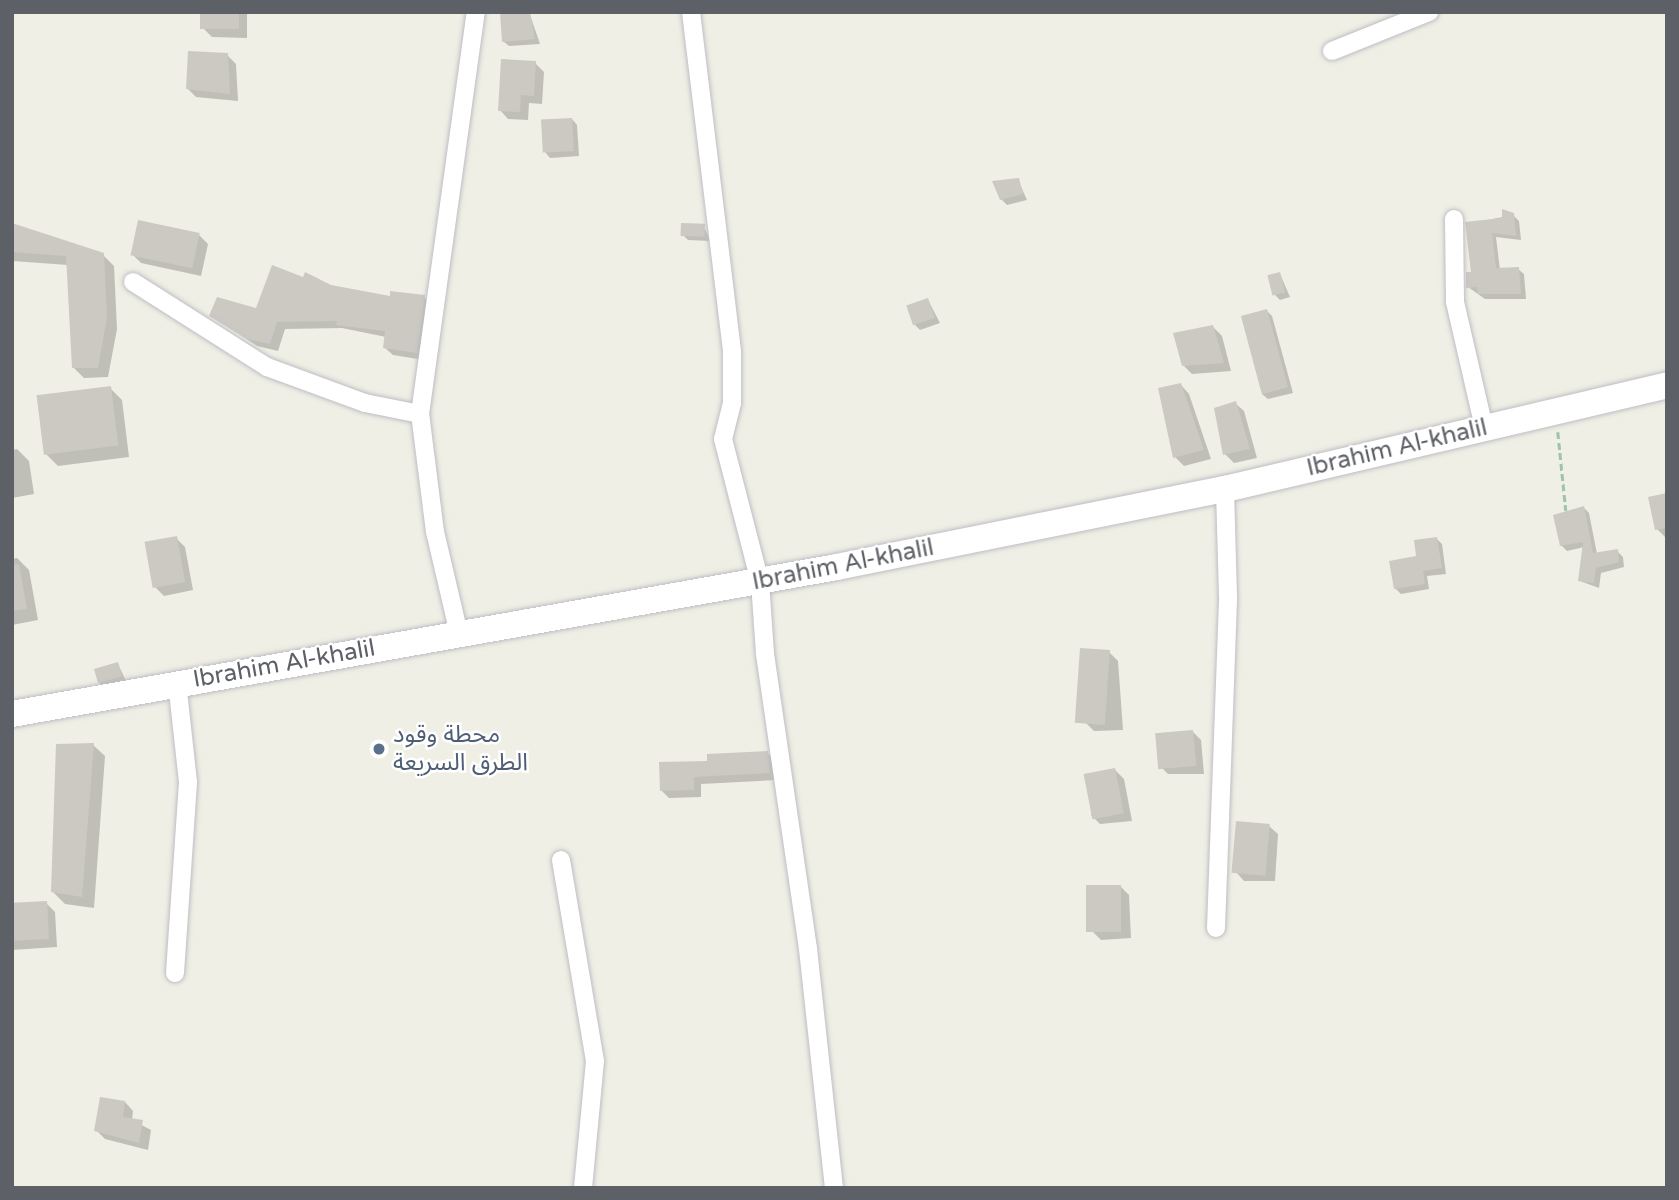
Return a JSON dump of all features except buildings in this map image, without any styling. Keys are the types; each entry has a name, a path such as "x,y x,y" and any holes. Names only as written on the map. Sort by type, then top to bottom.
{"street":[{"path":"459,634 435,532 420,414 476,12"},
{"path":"691,12 732,352 732,403 723,439 760,582 765,654 808,949 834,1188"},
{"path":"1332,51 1429,12"},
{"path":"1454,219 1455,302 1484,428"},
{"path":"133,282 267,367 365,402 420,414"},
{"name":"Ibrahim Al-khalil","path":"12,713 760,582 1225,489 1667,384"},
{"path":"1216,928 1228,597 1225,489"},
{"path":"174,973 188,782 177,682"},
{"path":"561,860 594,1061 583,1188"}],"path":[{"path":"1556,411 1566,511"}],"place":[{"name":"محطة وقود الطرق السريعة","path":"379,749"}]}
